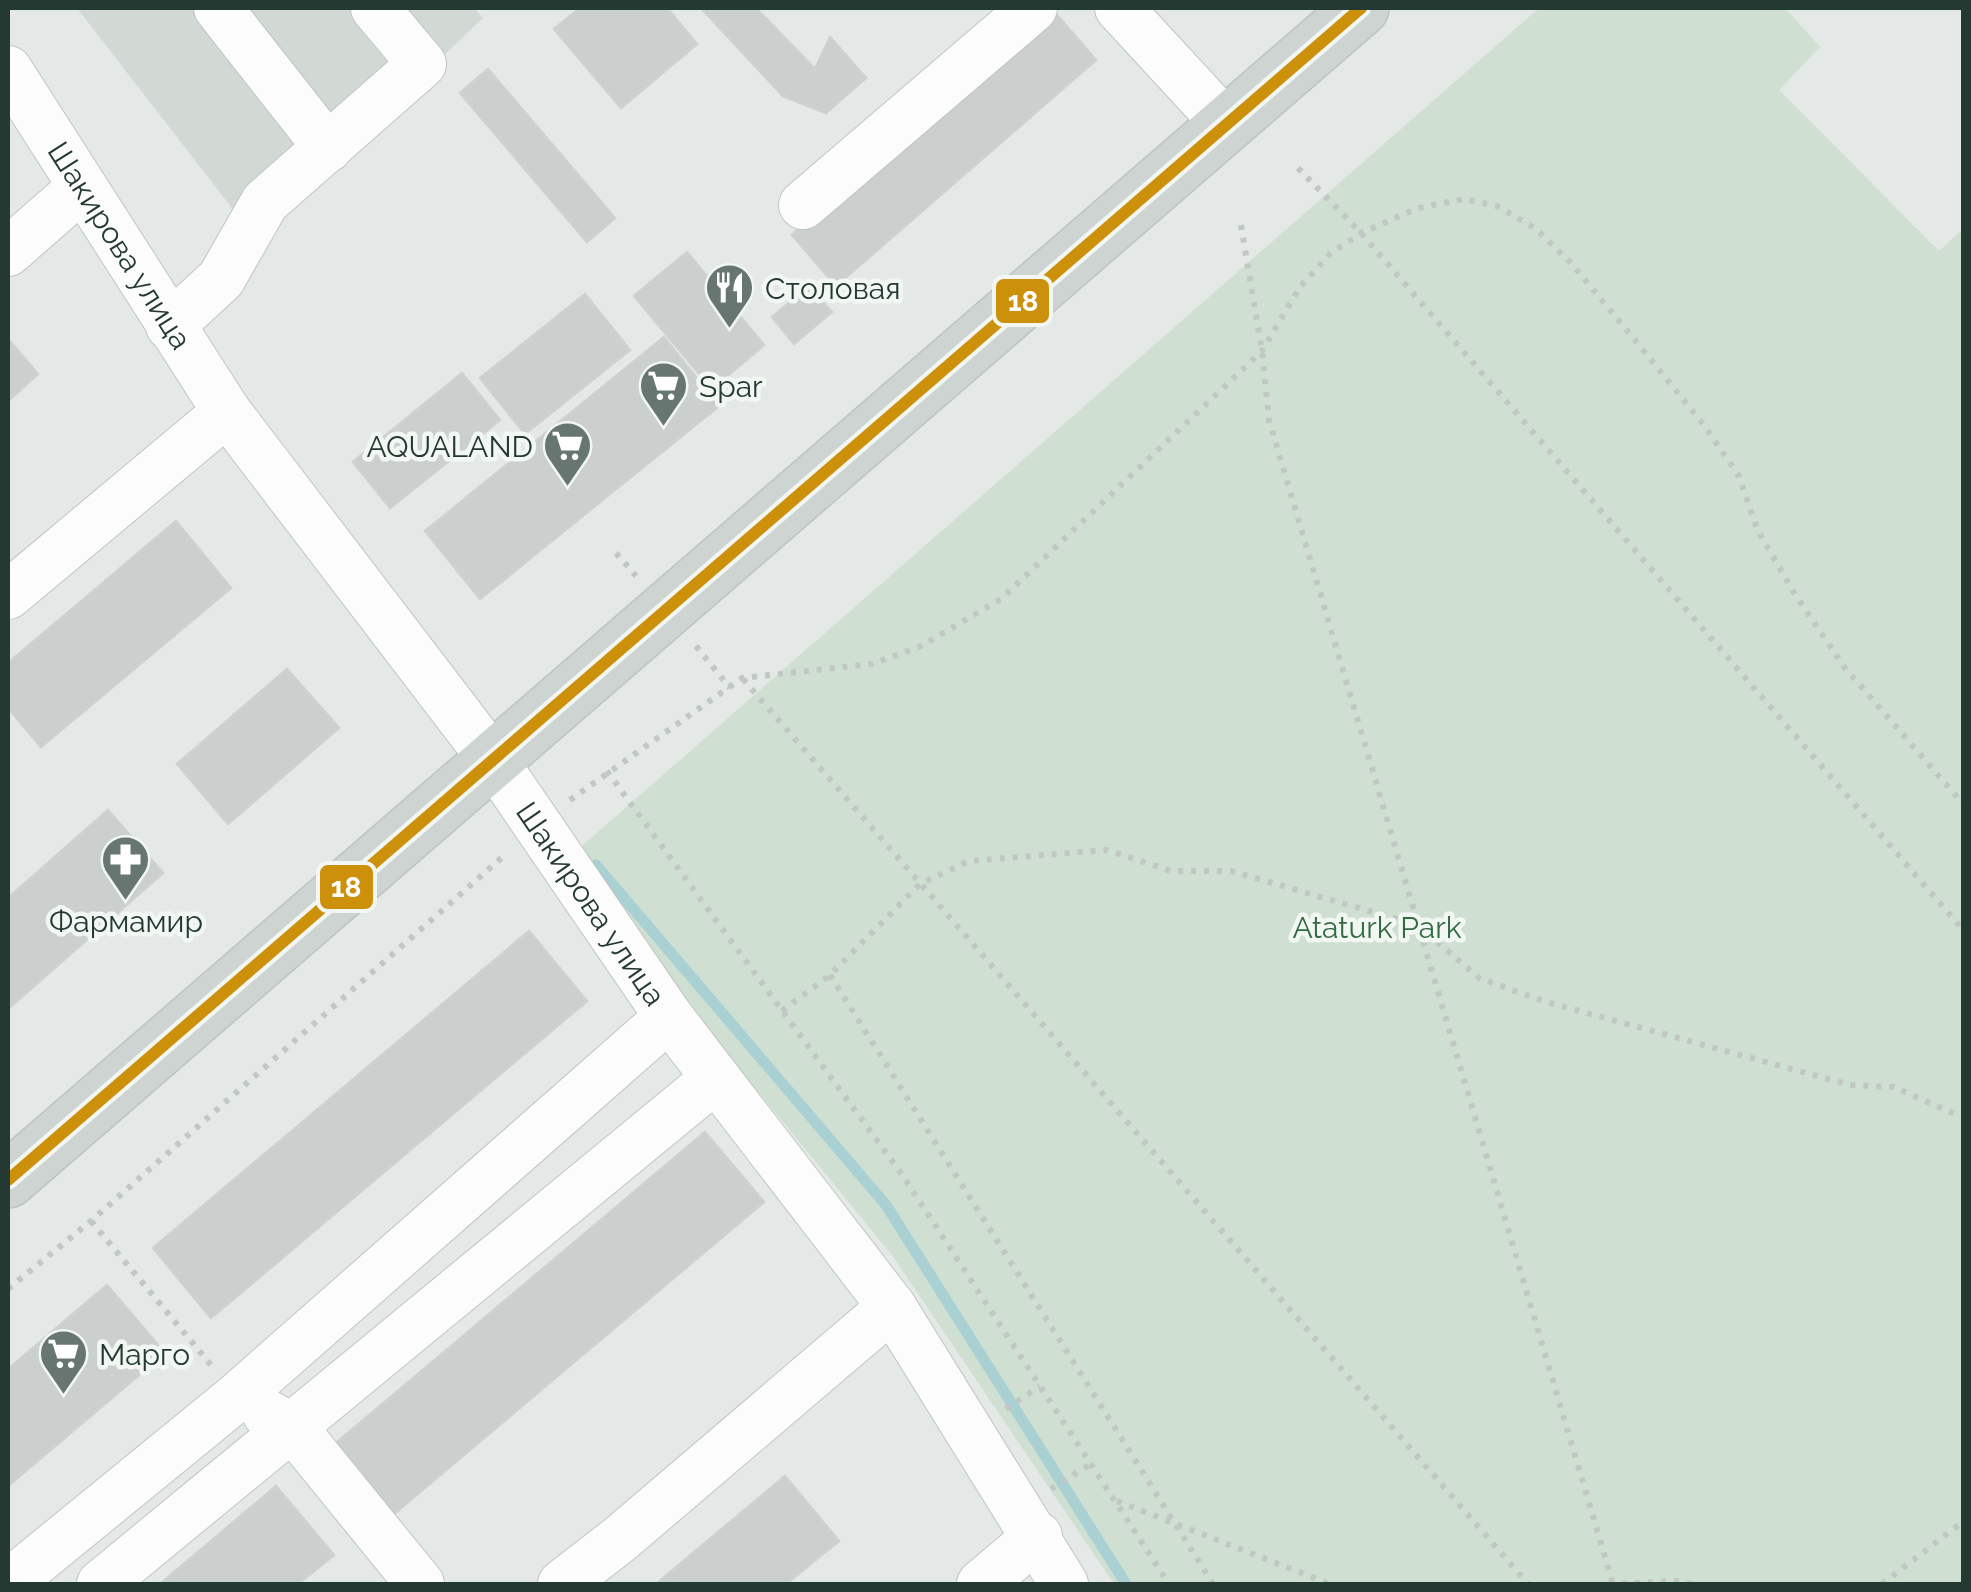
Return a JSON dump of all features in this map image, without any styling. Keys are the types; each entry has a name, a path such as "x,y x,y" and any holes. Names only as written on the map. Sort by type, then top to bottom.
{"main road":[{"path":"8,1180 1360,8"}],"street":[{"path":"218,8 328,148"},
{"path":"170,326 221,278 265,202 422,64 375,8"},
{"path":"803,205 1032,8"},
{"path":"1119,8 1226,124"},
{"name":"Шакирова улица","path":"8,70 227,412 493,760 669,1017 892,1307 1042,1514 1064,1584"},
{"path":"8,252 82,187"},
{"path":"8,595 227,412"},
{"path":"8,1584 237,1397 669,1017"},
{"path":"101,1584 716,1078"},
{"path":"562,1584 620,1540 892,1307"},
{"path":"237,1397 294,1428 420,1584"},
{"path":"982,1584 1042,1514"}],"path":[{"path":"1298,168 1361,233 1964,931"},
{"path":"8,1289 539,825 607,772 742,678 872,664 921,646 1001,598 1262,351 1300,287 1330,254 1361,233 1418,208 1464,198 1497,206 1536,228 1571,262 1703,424 1740,476 1756,529 1845,668 1964,805"},
{"path":"1241,225 1269,420 1611,1584 1692,1584"},
{"path":"742,678 1528,1584"},
{"path":"607,772 903,1176 1169,1584"},
{"path":"782,1010 830,975 920,884 969,861 1107,850 1171,871 1230,871 1418,925 1479,978 1542,1001 1850,1085 1894,1087 1957,1115 1964,1114"},
{"path":"830,975 1213,1584"},
{"path":"90,1220 237,1397"},
{"path":"998,1413 1040,1386"},
{"path":"1042,1514 1075,1474 1090,1464"},
{"path":"1114,1500 1330,1584"},
{"path":"1882,1584 1964,1521"}],"shaded area":[{"path":"77,8 212,8 315,137 235,212"},
{"path":"230,8 363,8 404,57 324,132"},
{"path":"405,8 474,8 483,18 445,54"}],"green space":[{"name":"Ataturk Park","path":"1539,8 1785,8 1820,47 1779,90 1939,251 1963,229 1963,1584 1114,1584 892,1255 567,859"}],"building":[{"path":"580,8 667,8 697,44 621,108 554,29"},
{"path":"701,8 756,8 815,69 783,96"},
{"path":"1052,9 1096,60 836,286 792,235"},
{"path":"830,37 866,78 826,113 783,96 815,69"},
{"path":"488,69 615,218 587,242 460,93"},
{"path":"687,252 764,345 712,389 634,296"},
{"path":"808,287 832,312 794,344 772,317"},
{"path":"585,294 630,350 525,434 480,378"},
{"path":"664,337 719,406 480,599 425,531"},
{"path":"8,339 38,374 8,401"},
{"path":"462,373 500,420 390,508 353,462"},
{"path":"176,521 231,588 41,747 8,708 8,663"},
{"path":"287,669 339,728 228,824 177,764"},
{"path":"108,810 163,873 8,1009 8,898"},
{"path":"529,931 587,1001 211,1318 153,1248"},
{"path":"705,1132 764,1202 388,1519 329,1449"},
{"path":"107,1285 165,1353 8,1486 8,1369"},
{"path":"785,1476 839,1541 786,1584 656,1584"},
{"path":"276,1486 334,1555 298,1584 160,1584"}],"waterway":[{"path":"596,865 886,1205 1126,1584"}],"transit line":[{"name":"18","path":"8,1180 1361,8"}],"place":[{"name":"Столовая","path":"730,330"},
{"name":"Spar","path":"664,428"},
{"name":"AQUALAND","path":"568,488"},
{"name":"Фармамир","path":"126,902"},
{"name":"Марго","path":"64,1396"}]}
